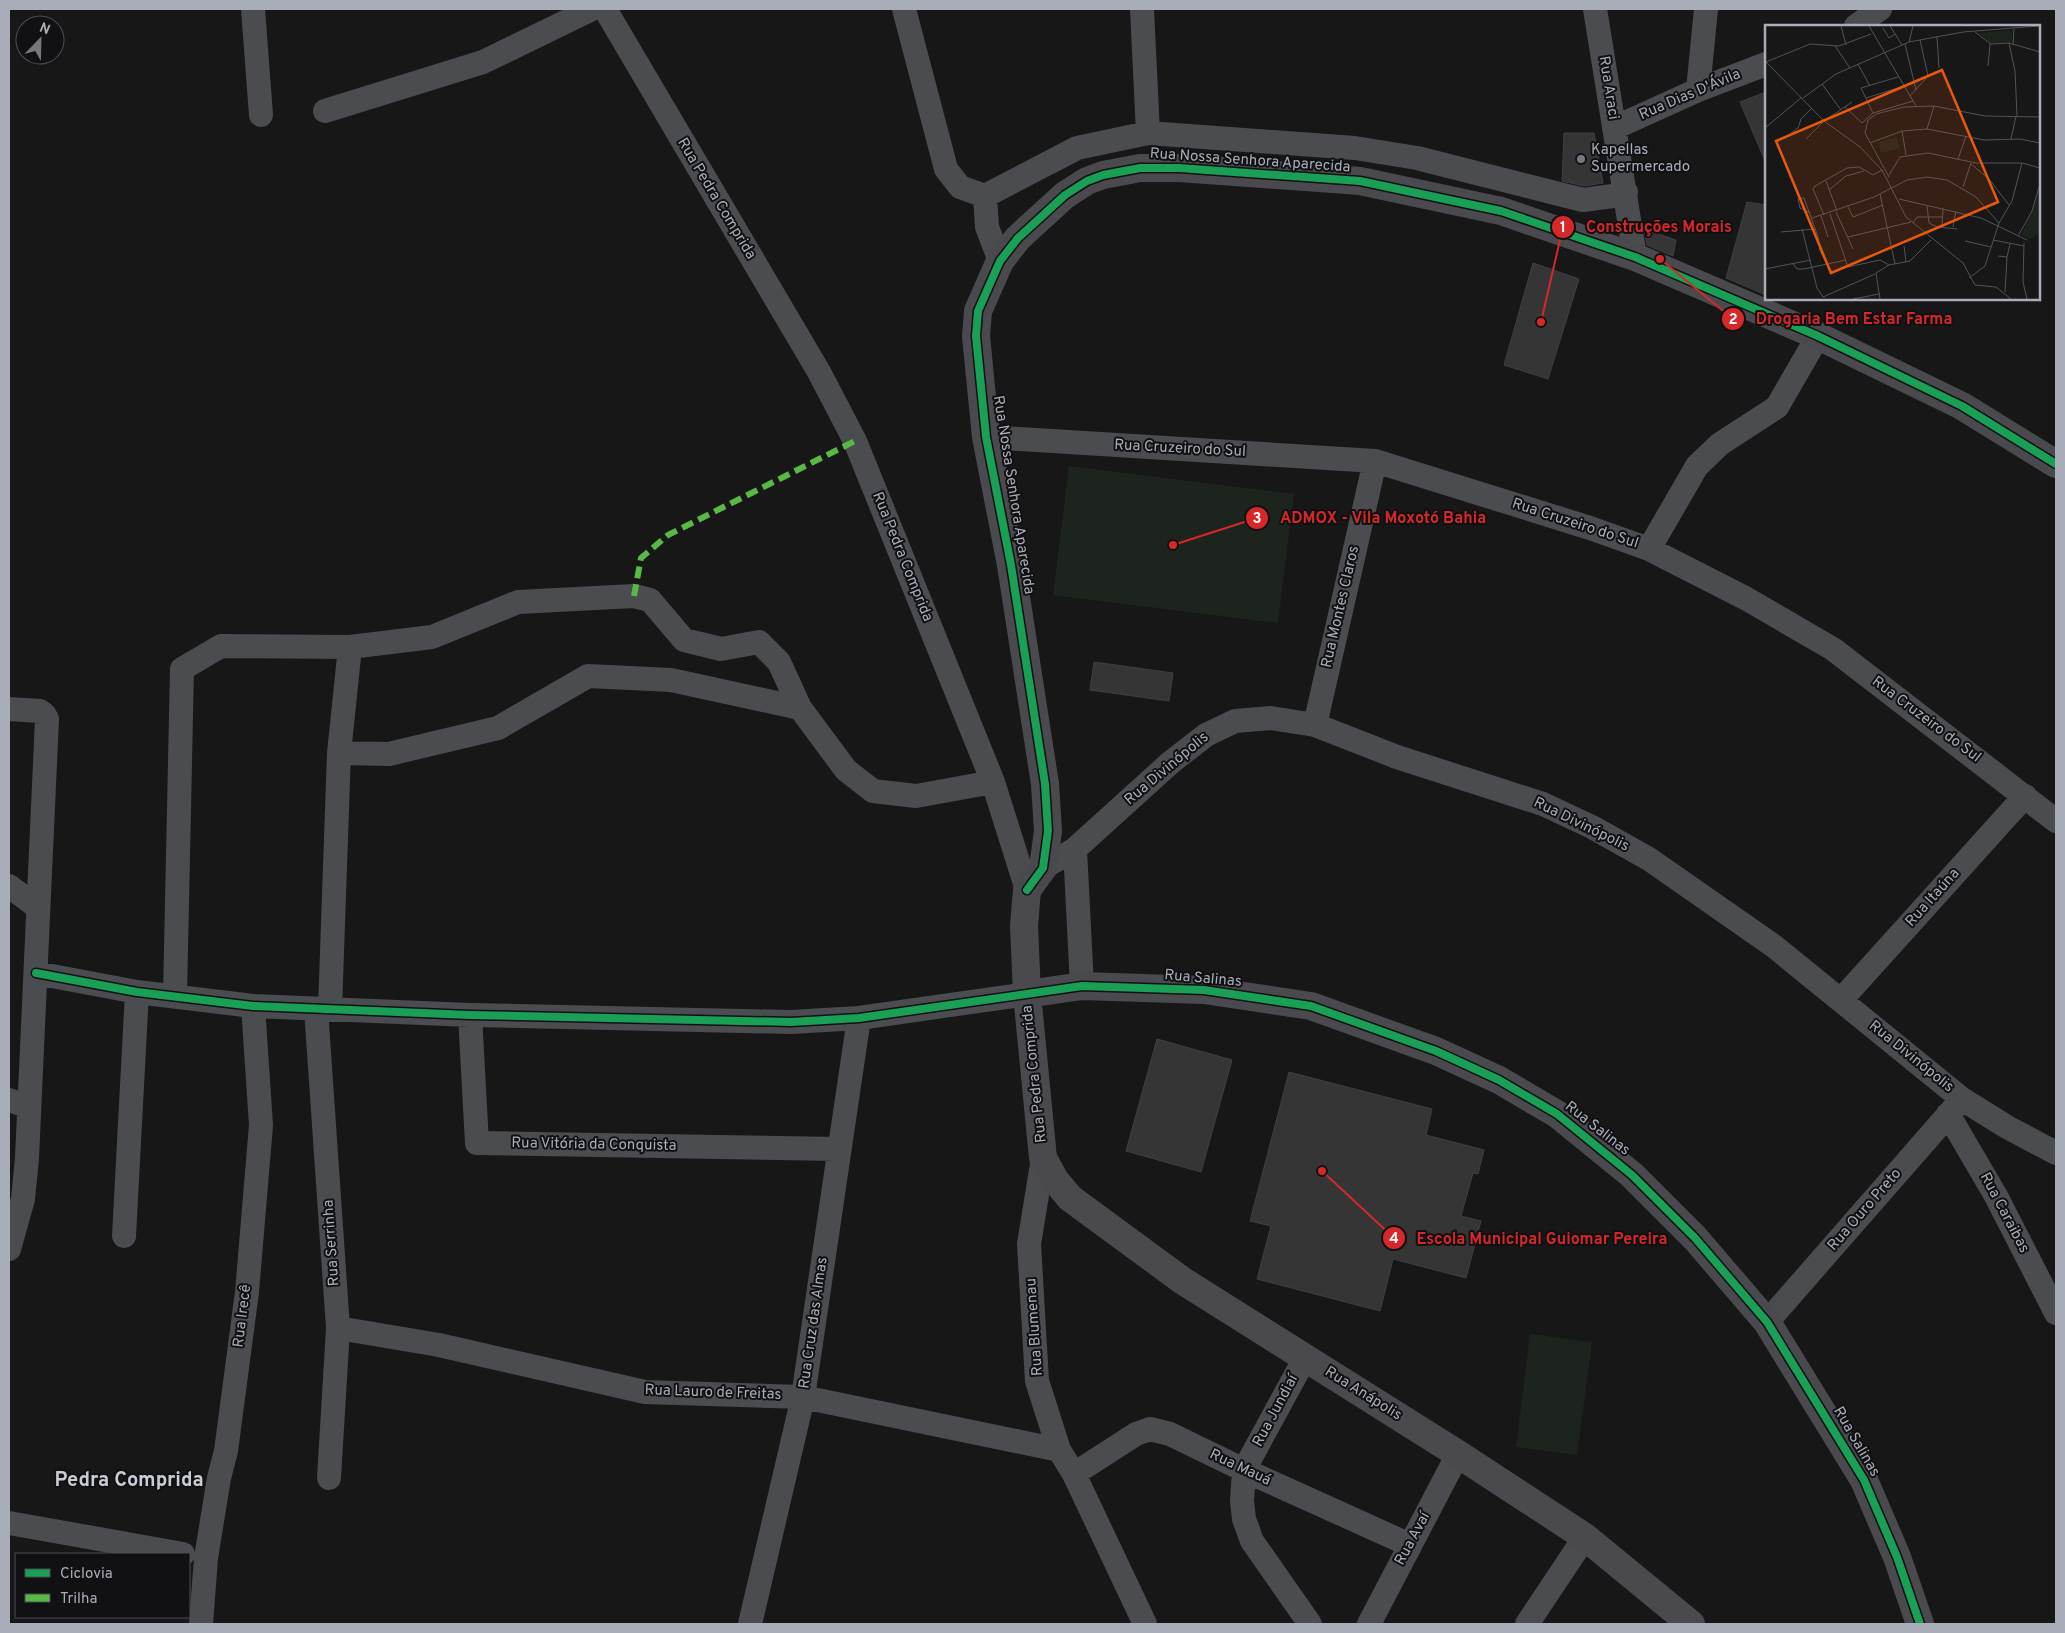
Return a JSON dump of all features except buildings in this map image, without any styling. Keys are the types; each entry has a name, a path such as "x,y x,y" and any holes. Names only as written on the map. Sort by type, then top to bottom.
{"street":[{"path":"253,9 260,115"},
{"path":"325,111 484,62 592,9"},
{"name":"Rua Pedra Comprida","path":"605,9 819,372 855,441 993,782 1027,890 1024,926 1027,994 1044,1158"},
{"path":"904,9 946,169 960,187 985,196 987,227 1000,261"},
{"path":"1142,9 1148,133"},
{"name":"Rua Araci","path":"1595,9 1635,257"},
{"path":"1698,90 1706,9"},
{"path":"1857,25 1880,9"},
{"name":"Rua Dias D'Ávila","path":"1614,128 1698,90 1765,64"},
{"name":"Rua Nossa Senhora Aparecida","path":"985,196 1077,148 1148,133 1355,148 1417,158 1583,200 1613,196 1626,192"},
{"name":"Rua Nossa Senhora Aparecida","path":"1027,890 1043,868 1048,831 1045,784 1011,564 986,437 976,336 978,311 1000,261 1018,238 1065,195 1087,181 1103,175 1140,168 1179,168 1360,182 1501,211 1635,257 1818,336 1962,406 2056,464"},
{"path":"1649,549 1697,466 1720,444 1777,406 1818,336"},
{"name":"Rua Cruzeiro do Sul","path":"986,437 1374,460 1580,525 1649,549 1747,599 1833,649 2056,821"},
{"name":"Rua Montes Claros","path":"1315,725 1374,460"},
{"path":"174,996 182,669 221,646 350,647 432,637 518,602 634,596 650,600 684,640 721,649 759,642 779,662 800,708 846,770 873,791 916,796 993,782"},
{"name":"Rua Serrinha","path":"329,1478 338,1328 323,1009 339,753 350,647"},
{"path":"339,753 389,754 498,728 588,676 671,680 800,708"},
{"path":"9,709 40,711 46,719 37,907 36,973 19,1103 27,1158 23,1199 9,1249"},
{"name":"Rua Divinópolis","path":"1043,868 1075,849 1170,763 1206,734 1235,721 1271,718 1315,725 1397,757 1543,804 1592,827 1649,859 1775,948 1841,1000 1955,1106 2007,1127 2056,1153"},
{"name":"Rua Itaúna","path":"1841,1000 2025,796"},
{"path":"1075,849 1082,986"},
{"path":"9,886 37,907"},
{"path":"36,973 137,992 253,1006 470,1015 791,1022 859,1018 1027,994"},
{"name":"Rua Salinas","path":"1027,994 1082,986 1204,990 1311,1006 1436,1051 1499,1080 1556,1114 1632,1175 1695,1238 1768,1322 1864,1480 1897,1556 1920,1624"},
{"path":"124,1236 137,992"},
{"name":"Rua Irecê","path":"201,1624 197,1557 226,1451 246,1302 261,1125 253,1006"},
{"name":"Rua Vitória da Conquista","path":"470,1015 477,1143 840,1149"},
{"name":"Rua Cruz das Almas","path":"750,1624 803,1397 859,1018"},
{"name":"Rua Ouro Preto","path":"1768,1322 1955,1106"},
{"name":"Rua Caraibas","path":"1955,1106 1996,1196 2056,1314"},
{"name":"Rua Anápolis","path":"1044,1158 1055,1180 1070,1198 1183,1281 1458,1454 1585,1537 1691,1624"},
{"name":"Rua Blumenau","path":"1044,1158 1029,1244 1038,1381 1059,1450 1074,1474 1145,1624"},
{"name":"Rua Lauro de Freitas","path":"338,1328 439,1346 645,1392 803,1397 1059,1450"},
{"name":"Rua Jundiaí","path":"1305,1358 1244,1470 1242,1501 1244,1519 1252,1541 1310,1624"},
{"name":"Rua Mauá","path":"1074,1474 1136,1434 1150,1429 1170,1434 1244,1470 1410,1545"},
{"name":"Rua Avaí","path":"1369,1624 1458,1454"},
{"path":"9,1523 177,1553"},
{"path":"1527,1624 1585,1537"}],"shaded area":[{"path":"1069,466 1294,494 1278,623 1053,595"},
{"path":"1530,1334 1592,1342 1577,1455 1516,1447"}],"marked path":[{"path":"634,596 641,558 668,535 855,441"}],"cycle path":[{"path":"1027,890 1043,868 1048,831 1045,784 1011,565 986,437 976,336 978,311 1000,261 1018,238 1065,195 1087,181 1103,175 1140,168 1179,168 1360,181 1501,211 1635,257 1818,336 1962,406 2056,464"},
{"path":"36,973 137,992 253,1006 470,1015 791,1022 859,1018 1082,986 1204,990 1311,1006 1436,1051 1499,1080 1557,1114 1632,1175 1695,1238 1767,1322 1864,1480 1897,1557 1920,1624"}],"place":[{"name":"Kapellas Supermercado","path":"1581,159"},
{"name":"Drogaria Bem Estar Farma","path":"1660,259"},
{"name":"Construções Morais","path":"1541,322"},
{"name":"ADMOX - Vila Moxotó Bahia","path":"1173,545"},
{"name":"Escola Municipal Guiomar Pereira","path":"1322,1171"}],"district":[{"name":"Pedra Comprida","path":"129,1481"}]}
